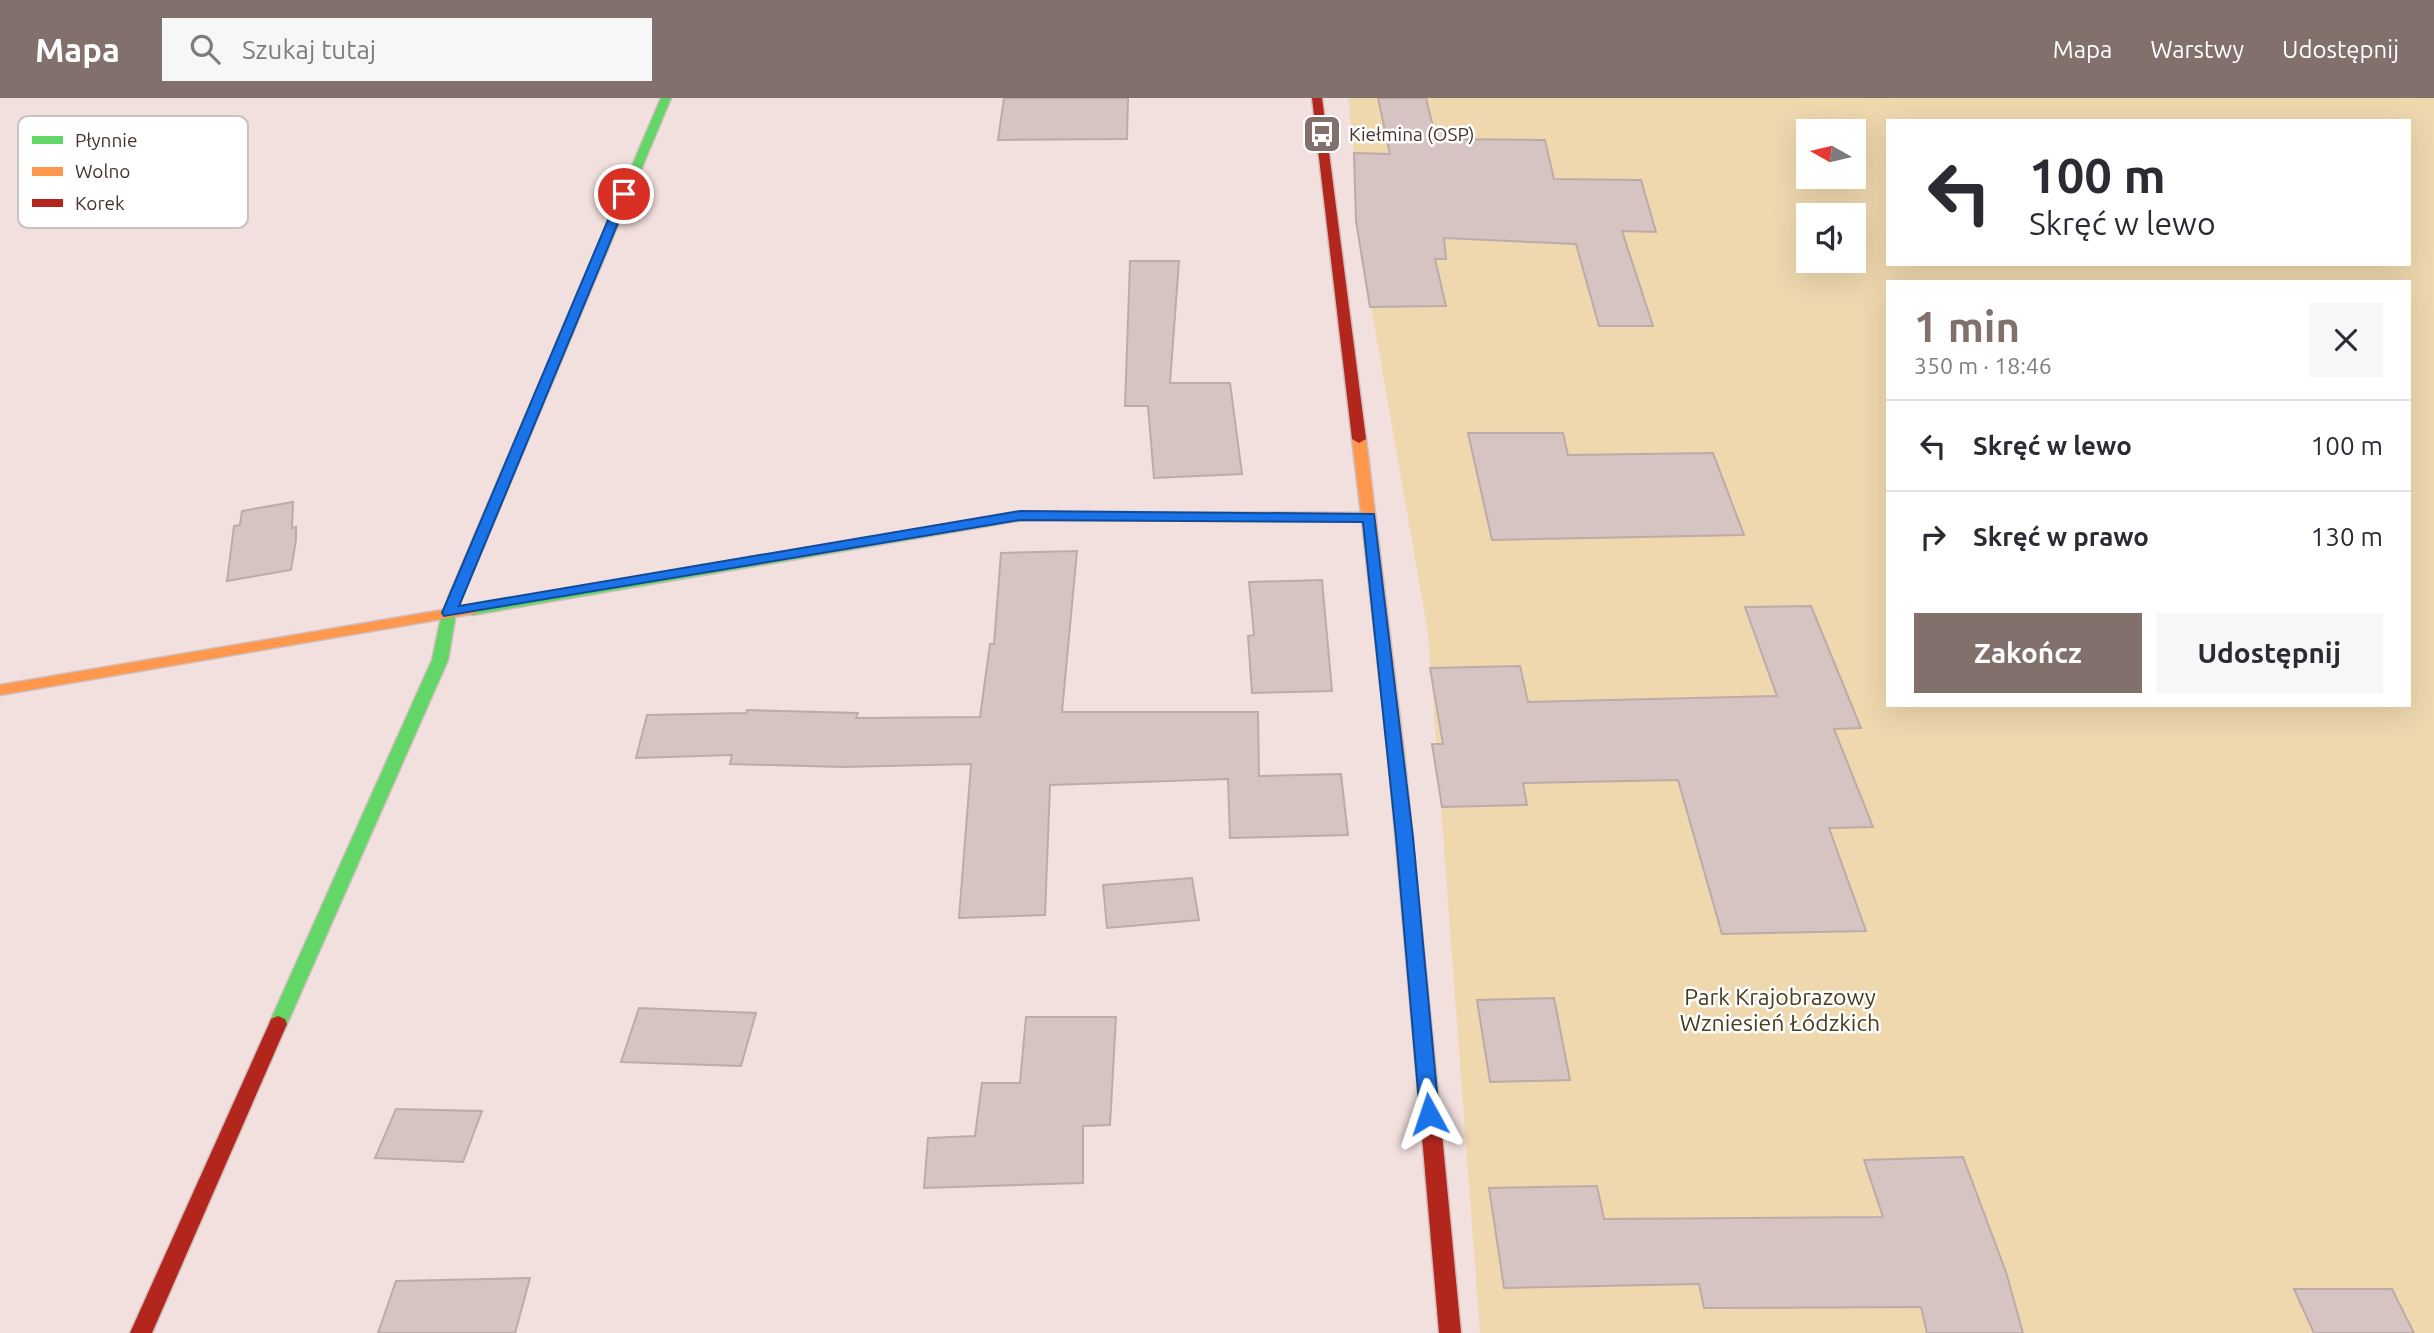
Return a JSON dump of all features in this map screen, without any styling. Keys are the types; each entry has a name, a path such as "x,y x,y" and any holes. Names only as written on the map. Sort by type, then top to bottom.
{"street":[{"path":"141,1333 440,660 449,613 666,98"},
{"path":"1317,98 1405,837 1450,1333"},
{"path":"0,690 1020,516 1369,517"}],"green space":[{"name":"Park Krajobrazowy Wzniesień Łódzkich","path":"1348,98 2434,98 2434,1333 1480,1333 1428,633 1370,300"}],"building":[{"path":"1004,98 1128,98 1127,139 998,140"},
{"path":"1378,98 1426,98 1436,139 1545,140 1554,179 1641,180 1656,232 1622,231 1653,326 1599,326 1576,244 1444,238 1446,259 1435,259 1446,306 1370,307 1356,221 1354,153 1390,154"},
{"path":"1130,261 1179,261 1170,383 1230,383 1242,474 1154,478 1148,406 1125,406"},
{"path":"1468,433 1563,433 1568,455 1713,453 1744,535 1492,540"},
{"path":"293,502 292,528 296,527 296,540 291,570 227,581 234,526 240,525 242,511"},
{"path":"1077,551 1062,712 1258,712 1259,776 1341,774 1348,835 1230,838 1228,779 1050,785 1045,915 959,918 971,764 843,767 730,764 732,755 636,758 647,715 746,713 747,710 858,713 856,718 980,717 990,644 994,644 1001,553"},
{"path":"1322,580 1332,691 1252,693 1248,636 1254,635 1249,582"},
{"path":"1811,606 1861,728 1834,729 1873,827 1829,828 1866,931 1722,934 1678,780 1523,783 1527,805 1442,807 1432,744 1443,744 1430,668 1520,666 1528,702 1777,696 1745,607"},
{"path":"1192,878 1199,920 1107,928 1103,885"},
{"path":"1554,998 1570,1080 1490,1082 1477,1000"},
{"path":"639,1008 756,1013 741,1066 621,1062"},
{"path":"1026,1017 1116,1017 1110,1125 1083,1126 1083,1183 924,1188 928,1138 975,1136 982,1083 1020,1083"},
{"path":"396,1109 482,1111 463,1162 375,1158"},
{"path":"1963,1157 2006,1272 2023,1333 1927,1333 1921,1307 1704,1308 1699,1284 1504,1288 1489,1188 1597,1186 1604,1219 1883,1217 1864,1160"},
{"path":"530,1278 515,1333 378,1333 396,1281"},
{"path":"2294,1289 2392,1289 2414,1333 2314,1333"}],"traffic: fast":[{"path":"579,304 666,98"},
{"path":"472,610 1023,516"},
{"path":"278,1024 440,660 449,613 455,598"},
{"path":"1396,753 1430,1113"}],"traffic: slow":[{"path":"455,598 579,304"},
{"path":"1359,439 1396,753"},
{"path":"1023,516 1369,517"},
{"path":"0,690 472,610"}],"traffic: jam":[{"path":"1317,98 1359,439"},
{"path":"141,1333 278,1024"},
{"path":"1430,1113 1450,1333"}],"place":[{"name":"Kiełmina (OSP)","path":"1322,134"}],"route":[{"path":"624,194 449,613 1020,516 1369,517 1405,837 1429,1114"}]}
